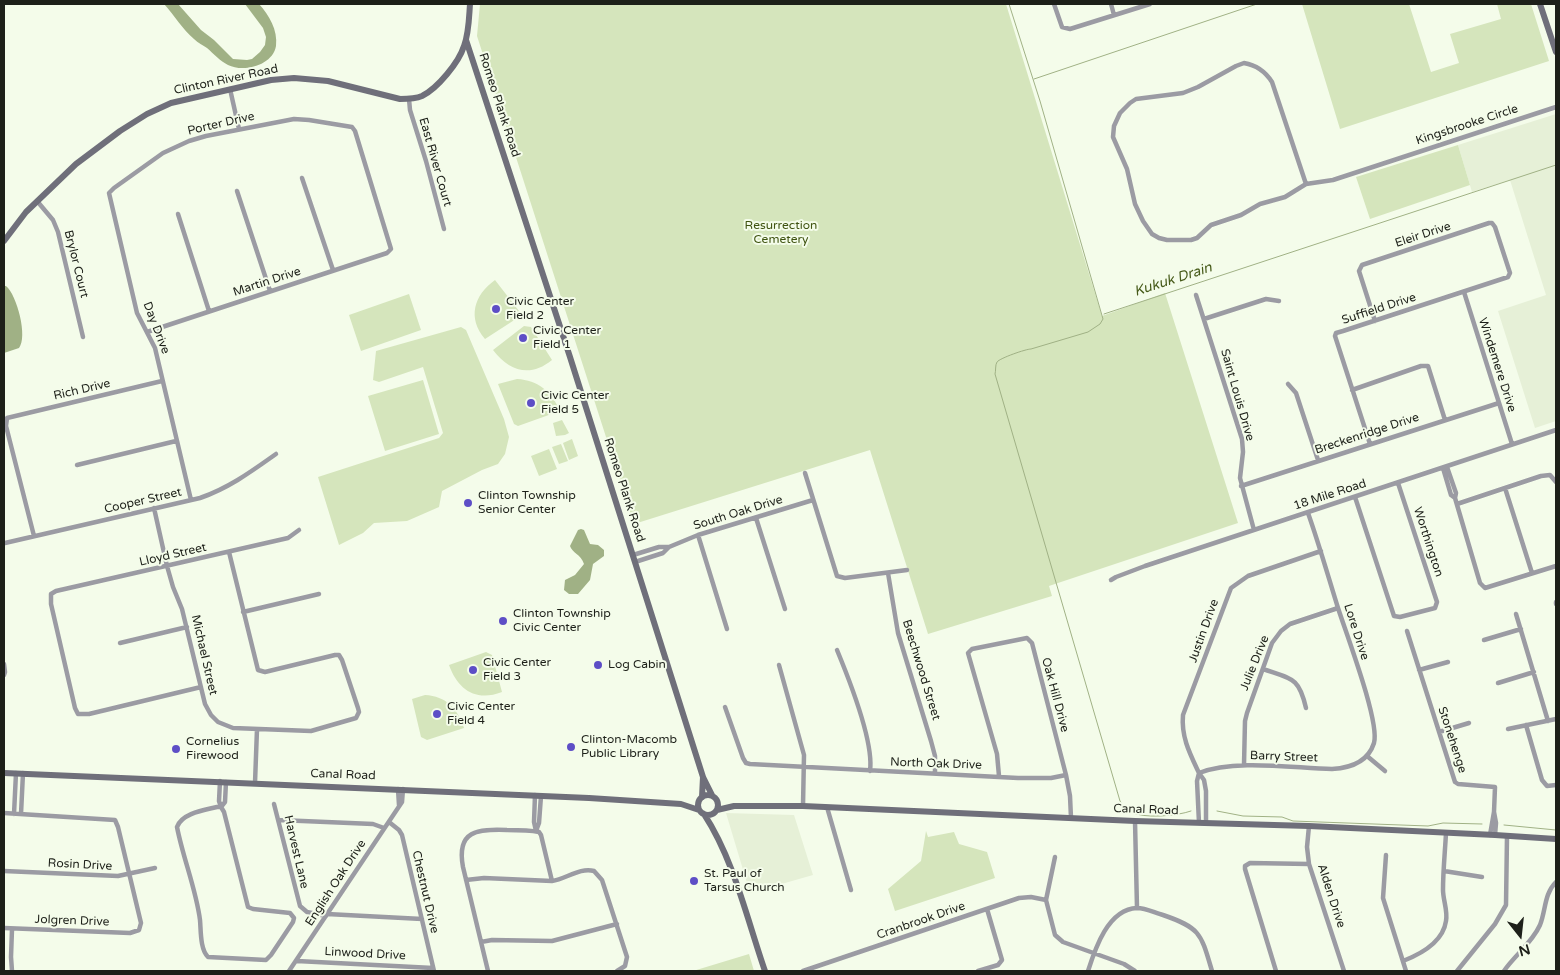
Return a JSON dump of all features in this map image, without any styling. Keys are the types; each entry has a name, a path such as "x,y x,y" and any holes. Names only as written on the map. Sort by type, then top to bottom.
{"street":[{"path":"409,100 421,96 438,84 459,56 466,40 470,4"},
{"path":"1054,4 1060,23 1064,28 1074,28 1150,4"},
{"path":"1111,4 1114,15"},
{"path":"1540,4 1556,52"},
{"name":"Romeo Plank Road","path":"466,40 570,357 703,777 712,795"},
{"path":"1250,64 1263,71 1270,78 1306,184 1285,197 1260,204 1241,215 1211,225 1194,239 1159,238 1150,232 1137,209 1129,176 1114,140 1114,126 1124,108 1136,99 1183,93 1236,66 1250,64"},
{"name":"Clinton River Road","path":"4,241 18,221 76,164 136,121 171,103 272,80 302,78 409,100"},
{"path":"230,89 239,129"},
{"name":"East River Court","path":"409,100 410,110 444,229"},
{"name":"Kingsbrooke Circle","path":"1306,184 1327,182 1556,108"},
{"name":"Porter Drive","path":"109,193 174,148 189,140 294,119 352,127 355,130 391,249"},
{"path":"302,178 333,270"},
{"path":"237,191 270,291"},
{"name":"Day Drive","path":"109,193 138,313 155,348 191,500"},
{"name":"Brylor Court","path":"37,201 53,220 58,232 83,337"},
{"path":"178,214 209,311"},
{"name":"Eleir Drive","path":"1375,321 1360,275 1360,267 1492,223 1495,227 1510,276"},
{"name":"Martin Drive","path":"148,332 387,253 391,249"},
{"name":"Suffield Drive","path":"1370,444 1335,336 1336,333 1510,276"},
{"name":"Windemere Drive","path":"1464,292 1512,444"},
{"name":"Saint Louis Drive","path":"1196,295 1242,438 1241,486 1254,530"},
{"path":"1204,319 1266,298 1279,301"},
{"path":"1352,390 1421,366 1428,366 1445,420"},
{"name":"Rich Drive","path":"34,536 6,426 7,418 162,381"},
{"path":"1288,384 1296,393 1318,460"},
{"name":"Breckenridge Drive","path":"1241,486 1499,403"},
{"name":"18 Mile Road","path":"1111,580 1121,574 1556,430"},
{"path":"77,465 176,441"},
{"name":"Cooper Street","path":"4,543 214,494 276,454"},
{"path":"1445,467 1451,495 1456,501 1480,582 1485,588 1556,566"},
{"path":"805,474 837,576 845,578 907,570"},
{"path":"1456,501 1541,476 1550,475 1556,482"},
{"name":"Worthington","path":"1356,497 1394,616 1400,617 1435,608 1437,602 1398,483"},
{"path":"1505,488 1532,573"},
{"name":"South Oak Drive","path":"634,559 659,547 669,547 698,534 813,500"},
{"name":"Michael Street","path":"154,508 208,711 218,722 233,728 311,732 358,716 358,708 339,655 260,672 257,668 243,612"},
{"name":"Lore Drive","path":"1308,513 1375,726 1376,736 1367,756"},
{"path":"756,518 785,609"},
{"name":"Lloyd Street","path":"201,687 90,714 78,714 75,708 50,596 56,591 288,538 299,530"},
{"path":"698,534 727,629"},
{"name":"Justin Drive","path":"1202,823 1206,809 1204,780 1191,757 1183,732 1183,715 1231,588 1248,576 1321,551"},
{"path":"229,552 243,612 320,594"},
{"name":"Beechwood Street","path":"888,573 898,632 935,756 935,774"},
{"name":"Julie Drive","path":"1244,766 1245,721 1272,643 1285,627 1338,608"},
{"path":"1516,614 1548,721"},
{"path":"120,643 187,627"},
{"path":"1484,640 1521,629"},
{"name":"Stonehenge","path":"1407,631 1455,782 1458,784 1495,787 1493,835"},
{"name":"Oak Hill Drive","path":"999,776 997,754 968,658 968,652 972,649 1022,638 1030,640 1066,775 1070,796 1071,818"},
{"path":"837,650 867,737 870,752 870,771"},
{"path":"1419,670 1448,662"},
{"path":"4,664 4,675"},
{"path":"779,665 801,739 805,768 802,806"},
{"path":"1264,670 1296,683 1302,690 1306,708"},
{"path":"1498,683 1534,672"},
{"name":"North Oak Drive","path":"725,706 746,763 805,768 1034,778 1066,775"},
{"path":"1508,729 1556,719"},
{"path":"1439,732 1469,723"},
{"path":"1526,725 1542,780 1547,786 1556,785"},
{"path":"255,783 257,729"},
{"path":"1367,756 1385,771"},
{"name":"Barry Street","path":"1199,773 1225,766 1332,769 1353,766 1367,756"},
{"name":"Canal Road","path":"4,773 401,789 681,804 701,812"},
{"path":"14,814 20,773"},
{"path":"20,773 21,814"},
{"name":"Justin Drive","path":"1199,773 1197,781 1202,823"},
{"name":"Romeo Plank Road","path":"701,798 703,777"},
{"path":"221,807 224,812 248,907 287,912 293,915 293,922 266,960 208,957 204,950 198,910 177,826 187,816 221,807 225,802 223,782"},
{"name":"English Oak Drive","path":"289,971 402,802 401,789"},
{"path":"715,830 718,801 712,795 701,798 698,803 701,812 715,830 732,873 765,971"},
{"path":"536,831 539,823 538,796"},
{"name":"Canal Road","path":"681,804 701,798"},
{"name":"Canal Road","path":"718,801 734,806"},
{"name":"Harvest Lane","path":"274,804 300,906 307,912 326,915"},
{"name":"Canal Road","path":"716,811 734,806 802,806 1135,821 1309,826 1556,840"},
{"path":"827,807 851,890"},
{"path":"1199,809 1206,809"},
{"path":"701,812 710,815 716,811"},
{"path":"4,813 114,819 118,827 130,874"},
{"path":"279,820 373,824 384,828"},
{"path":"1135,821 1137,908"},
{"name":"Chestnut Drive","path":"389,822 402,835 433,970"},
{"name":"Alden Drive","path":"1309,826 1309,864 1344,971"},
{"path":"488,971 462,867 463,845 469,836 476,831 486,829 536,831 541,835 552,881"},
{"path":"1403,961 1422,953 1444,928 1446,914 1443,892 1446,833"},
{"path":"1457,971 1495,924 1506,905 1507,836"},
{"path":"1386,855 1383,898 1406,971"},
{"path":"1055,857 1046,900 1055,935 1063,942 1124,964 1135,971"},
{"path":"1276,971 1244,869 1246,864 1250,863 1309,864"},
{"name":"Rosin Drive","path":"4,871 118,876 155,868"},
{"path":"466,880 490,878 552,881 584,870 592,870 602,880 627,957 625,966 617,971"},
{"path":"1444,871 1482,877"},
{"name":"Jolgren Drive","path":"4,928 130,933 139,930 140,916 130,874"},
{"path":"1504,971 1532,938 1539,925 1549,892 1556,882"},
{"name":"Cranbrook Drive","path":"803,971 1025,897 1046,900"},
{"path":"1088,971 1101,936 1111,923 1126,912 1137,908 1187,924 1194,929 1204,944 1212,971"},
{"path":"978,971 998,965 1002,960 988,909"},
{"path":"326,915 422,919"},
{"path":"481,942 492,940 552,941 617,924"},
{"path":"12,928 10,957 12,971"},
{"name":"Linwood Drive","path":"297,961 433,970"}],"shaded area":[{"path":"164,4 178,4 201,30 233,59 247,60 252,59 265,45 266,37 263,28 245,4 259,4 269,18 276,34 274,53 257,66 242,68 228,65 197,42"},
{"path":"1556,114 1556,421 1535,428 1498,311 1546,295 1510,180 1472,192 1458,145"},
{"path":"4,286 6,286 14,298 20,316 22,335 19,348 4,353"},
{"path":"578,530 584,530 590,544 598,545 604,550 604,556 593,564 590,580 578,594 569,594 564,590 565,580 575,575 584,564 570,546"},
{"path":"726,813 794,815 813,875 750,893"}],"green space":[{"name":"Resurrection Cemetery","path":"480,4 1006,4 1102,316 1165,293 1238,523 1049,586 1052,596 928,634 870,450 634,524 477,36"},
{"path":"1302,4 1409,4 1431,72 1459,63 1450,34 1501,19 1497,4 1531,4 1549,61 1340,129"},
{"path":"1458,145 1470,185 1370,219 1356,177"},
{"name":"Civic Center Field 2","path":"495,280 519,311 519,317 485,339 476,323 475,307 482,293"},
{"path":"409,294 421,330 361,351 349,315"},
{"name":"Civic Center Field 1","path":"524,326 531,327 552,360 544,366 536,369 520,370 506,363 493,350"},
{"path":"461,327 466,330 504,419 509,437 505,454 498,464 482,470 442,491 439,507 407,521 374,523 363,533 339,545 318,477 439,438 443,433 423,367 379,382 373,380 376,351"},
{"name":"Civic Center Field 5","path":"517,379 531,382 543,388 553,398 560,411 518,426 514,424 498,384"},
{"path":"423,380 439,434 385,451 368,396"},
{"path":"562,420 569,433 556,436 553,423"},
{"path":"572,439 578,456 569,460 563,443"},
{"path":"561,444 568,461 559,464 552,447"},
{"path":"549,449 557,469 539,476 531,456"},
{"name":"Civic Center Field 3","path":"486,652 492,655 502,692 484,696 469,692 463,687 457,681 449,665"},
{"name":"Civic Center Field 4","path":"425,695 439,698 455,709 464,728 427,740 421,737 412,699"},
{"path":"926,831 928,837 954,832 959,844 987,852 995,878 895,911 888,889 921,861"},
{"path":"749,954 754,971 693,971"}],"waterway":[{"path":"1009,4 1040,101 1103,319 1100,324 1088,332 1003,358 997,362 995,374 1120,801 1129,811 1144,816 1169,815 1191,811"},
{"path":"1034,79 1257,4"},
{"name":"Kukuk Drain","path":"1104,314 1556,165"},
{"path":"1217,811 1243,816 1282,817 1293,821 1428,826 1443,823 1482,824"},
{"path":"1504,825 1556,830"}],"place":[{"name":"Civic Center Field 2","path":"496,309"},
{"name":"Civic Center Field 1","path":"523,338"},
{"name":"Civic Center Field 5","path":"531,403"},
{"name":"Clinton Township Senior Center","path":"468,503"},
{"name":"Clinton Township Civic Center","path":"503,621"},
{"name":"Log Cabin","path":"598,665"},
{"name":"Civic Center Field 3","path":"473,670"},
{"name":"Civic Center Field 4","path":"437,714"},
{"name":"Clinton-Macomb Public Library","path":"571,747"},
{"name":"Cornelius Firewood","path":"176,749"},
{"name":"St. Paul of Tarsus Church","path":"694,881"}]}
